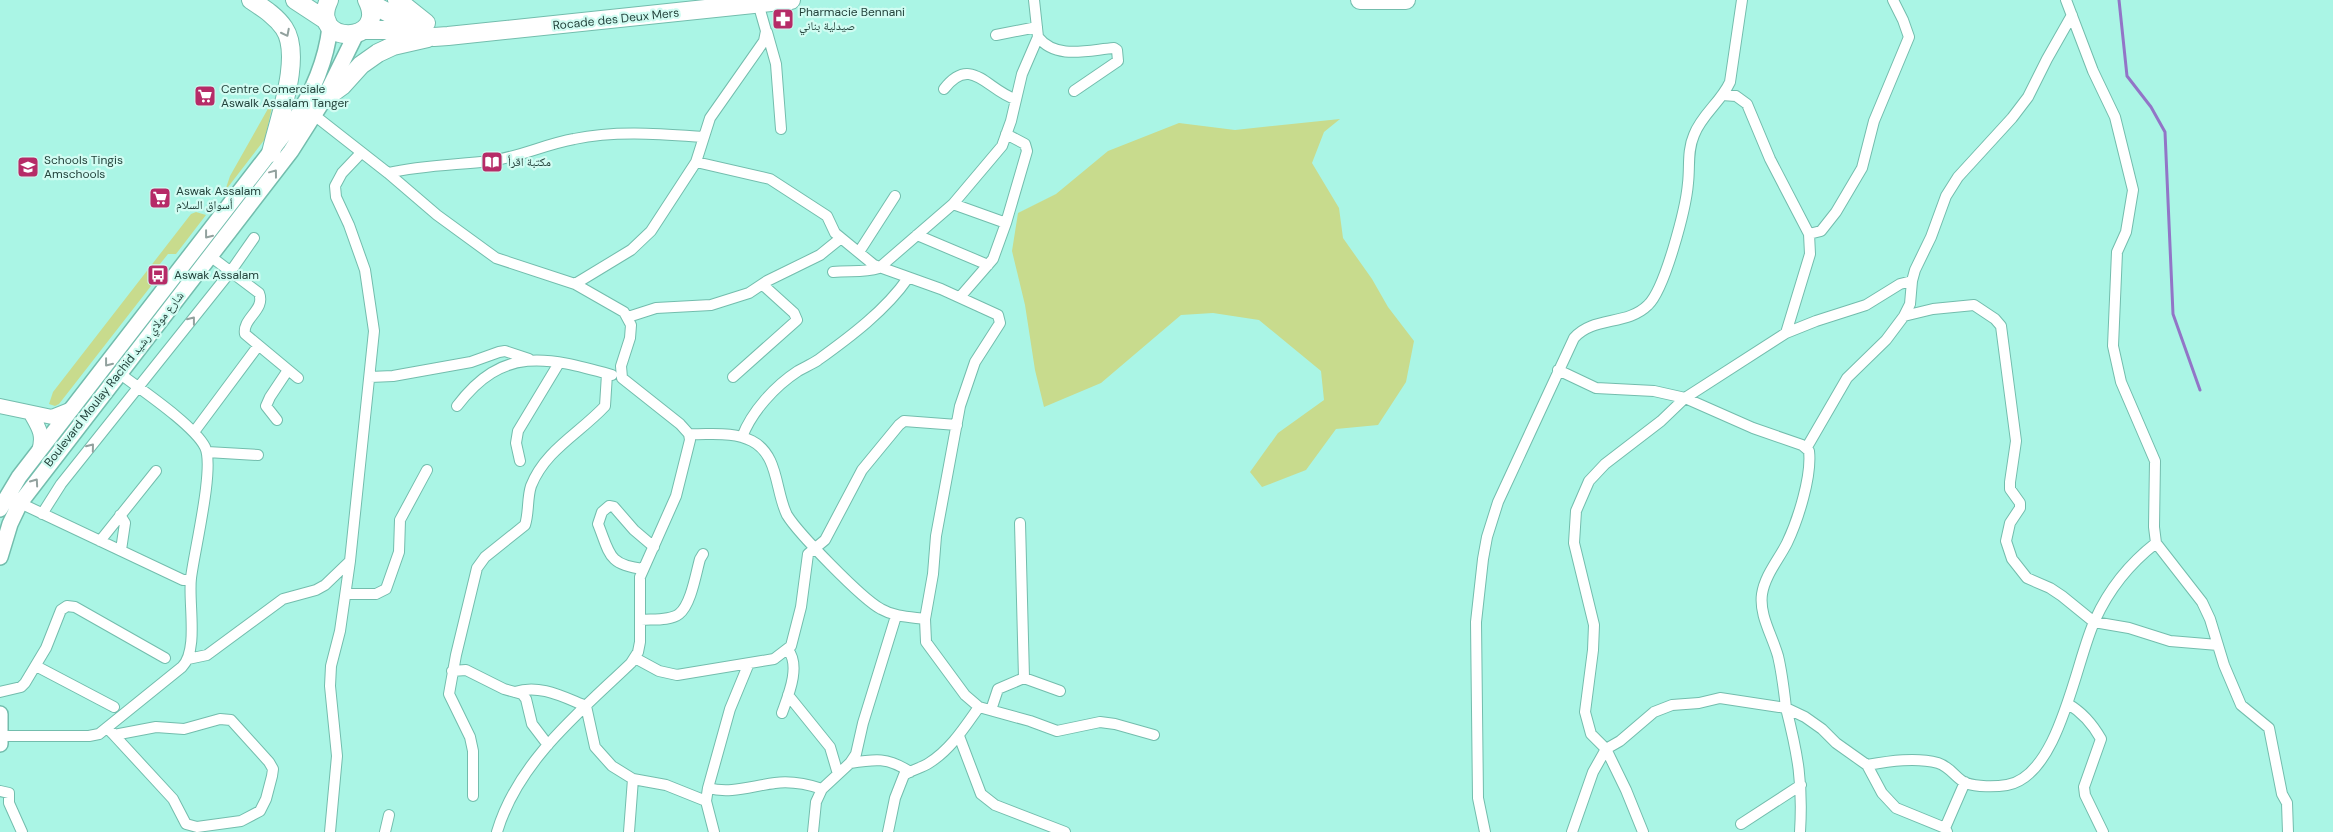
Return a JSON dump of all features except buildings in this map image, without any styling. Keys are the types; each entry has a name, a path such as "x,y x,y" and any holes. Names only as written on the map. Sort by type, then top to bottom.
{"highway":[{"path":"251,0 279,22 289,37 292,49 287,84 271,153"},
{"name":"Rocade des Deux Mers","path":"294,0 342,35 399,30 440,36 791,0"},
{"path":"328,24 326,6 329,0"},
{"path":"397,0 440,36"},
{"path":"1360,0 1406,0"},
{"name":"Rocade des Deux Mers","path":"360,32 371,17 368,1"},
{"name":"Rocade des Deux Mers","path":"368,1 419,29 440,36"},
{"path":"324,99 342,86 361,65 378,53 393,46 440,36"}],"main road":[{"name":"Boulevard Moulay Rachid شارع مولاي رشيد","path":"0,509 19,477 271,153 308,98 328,48 328,24"},
{"name":"Boulevard Moulay Rachid شارع مولاي رشيد","path":"0,557 10,524 20,503 291,151 324,99 360,32"},
{"path":"0,714 0,740"}],"street":[{"path":"1034,0 1037,32 1044,45 1054,51 1114,48 1117,50 1118,61 1074,91"},
{"path":"1485,832 1478,798 1476,630 1487,537 1498,502 1574,338 1584,329 1636,314 1654,298 1666,269 1684,208 1688,182 1688,154 1693,136 1705,114 1727,90 1732,73 1742,0"},
{"path":"1809,234 1821,231 1836,212 1862,168 1874,121 1909,37 1893,0"},
{"path":"2066,0 2093,71 2115,117 2134,190 2126,232 2117,252 2112,346 2121,382 2155,461 2154,527 2156,543 2202,602 2210,619 2234,693 2241,705 2268,728 2282,794 2287,803 2288,832"},
{"path":"758,3 776,64 781,129"},
{"path":"1800,832 1801,785 1799,762 1786,708 1782,674 1764,615 1762,596 1768,576 1795,524 1808,467 1809,454 1807,448 1847,378 1886,340 1904,316 1912,294 1912,282 1938,215 1958,177 2012,118 2028,97 2072,16"},
{"path":"575,284 626,254 641,242 673,201 696,162 703,137 715,110 761,48 766,31"},
{"path":"996,35 1037,32"},
{"path":"833,272 847,270 865,273 879,268 953,204 1002,146 1022,74 1037,32"},
{"path":"944,89 951,79 965,74 975,74 1006,96 1015,99"},
{"path":"1722,95 1736,96 1747,104 1770,159 1809,234 1811,243 1810,254 1786,333"},
{"path":"314,115 388,173 437,215 496,258 575,284 607,301 628,317 631,325 630,338 621,366 622,378"},
{"path":"960,297 992,259 1006,223 1027,152 1025,144 1006,134"},
{"path":"388,173 412,167 490,161 518,156 559,142 591,136 703,137"},
{"path":"330,832 337,756 330,686 330,666 340,631 346,594 374,331 369,290 358,249 334,192 337,180 342,173 362,153"},
{"path":"696,162 770,179 780,184 827,216 835,233 879,268 960,297 995,313 1000,320 970,372 960,406 936,536 933,574 925,619 924,633 928,648 965,695 979,706 1030,721 1057,732 1100,722 1115,724 1154,735"},
{"path":"859,252 894,196"},
{"path":"953,204 1006,223"},
{"path":"917,235 988,265"},
{"path":"42,514 61,484 231,271 254,238"},
{"path":"628,317 656,308 711,305 749,293 767,281 820,256 841,238"},
{"path":"210,256 256,290 260,296 260,304 244,330 247,336 258,346 298,378"},
{"path":"742,437 762,402 797,372 849,337 900,290 908,278"},
{"path":"1643,832 1626,790 1606,749 1592,734 1584,712 1593,650 1594,624 1574,543 1573,526 1582,493 1596,472 1661,421 1684,398 1786,333 1866,305 1900,284 1912,282"},
{"path":"733,377 797,320 794,313 763,285"},
{"path":"1904,316 1974,305 1995,319 2001,326 2016,441 2010,489 2020,503 2020,508 2006,533 2007,548 2027,578 2050,588 2094,622 2129,628 2170,642 2218,645"},
{"path":"194,432 258,346"},
{"path":"370,376 393,376 470,362 505,351 530,359 558,362 622,378 671,416 689,434 690,445 676,496 643,569 639,584 640,642 635,658 548,745 516,789 497,832"},
{"path":"457,406 468,392 488,374 500,368 530,359"},
{"path":"520,461 516,443 518,431 558,362"},
{"path":"278,420 266,406 288,370"},
{"path":"1558,370 1596,388 1654,391 1684,398 1807,448"},
{"path":"111,732 182,667 188,659 191,646 190,580 202,518 207,452 194,432 119,373"},
{"path":"473,796 473,751 470,737 449,694 452,671 476,568 485,557 525,525 531,487 551,455 568,437 605,406 607,374"},
{"path":"0,406 31,414 52,416 72,409"},
{"path":"31,414 41,430 42,440 39,451"},
{"path":"635,658 659,671 677,675 774,659 788,650 796,628 808,554 825,540 862,470 899,425 908,421 957,425"},
{"path":"689,434 724,434 742,437 758,445 767,454 787,514 816,548 874,606 896,616 925,619"},
{"path":"207,452 258,456"},
{"path":"346,594 376,594 386,589 399,552 400,520 407,504 428,470"},
{"path":"100,540 156,471"},
{"path":"20,503 183,580 190,580"},
{"path":"643,569 621,566 612,557 598,524 602,512 609,506 614,507 634,530 654,547"},
{"path":"120,515 125,523 121,550"},
{"path":"1020,523 1024,678"},
{"path":"1867,765 1915,760 1938,763 1949,768 1965,782 1998,786 2009,785 2030,773 2053,740 2068,704 2094,622 2117,581 2138,557 2156,543"},
{"path":"641,620 674,617 680,614 686,606 703,554"},
{"path":"188,659 207,655 283,599 316,590 325,585 350,561"},
{"path":"0,692 21,687 36,666 61,610 70,606 165,658"},
{"path":"813,832 816,802 822,789 850,763 856,754 863,723 896,616"},
{"path":"782,713 788,696 793,667 792,657 788,650"},
{"path":"714,832 706,801 708,788 730,709 749,663"},
{"path":"36,666 114,707"},
{"path":"452,671 466,670 504,689 515,692 526,699 532,724 548,745"},
{"path":"991,710 998,689 1024,678 1060,690"},
{"path":"515,692 528,688 545,690 586,706"},
{"path":"788,696 830,747 838,774"},
{"path":"1572,832 1593,772 1606,749 1620,741 1654,712 1672,705 1699,703 1720,698 1786,708 1811,721 1867,765 1882,793 1896,808 1946,830 1965,782"},
{"path":"2068,704 2080,712 2096,730 2101,739 2084,788 2103,832"},
{"path":"586,706 595,747 606,761 633,779 666,786 706,801"},
{"path":"888,832 900,782 904,775 928,764 943,753 959,736 979,706"},
{"path":"0,740 89,736 111,732 156,727 184,729 220,719 231,720 269,762 273,769 266,799 260,811 250,818 197,827 190,826 186,824 173,799 111,732"},
{"path":"959,736 981,794 995,805 1065,832"},
{"path":"850,763 873,759 887,760 897,763 910,772"},
{"path":"629,832 633,779"},
{"path":"708,788 721,792 777,783 809,784 822,789"},
{"path":"1741,824 1801,785"},
{"path":"0,791 9,794 9,803 22,832"},
{"path":"385,832 389,815"}],"green space":[{"path":"274,98 265,139 225,191 230,176"},
{"path":"1340,119 1324,132 1312,163 1339,208 1343,238 1372,279 1388,307 1414,341 1406,382 1378,425 1336,429 1306,470 1262,487 1250,472 1278,433 1324,400 1321,371 1259,320 1213,313 1181,315 1101,383 1044,407 1035,370 1025,305 1012,251 1018,213 1056,194 1108,151 1179,123 1235,130"},
{"path":"196,212 206,215 176,254 168,254 148,279 151,286 59,404 55,406 49,404 53,392 191,214"}],"waterway":[{"path":"2119,0 2127,76 2151,107 2165,132 2173,314 2200,390"}],"place":[{"name":"Pharmacie Bennani صيدلية بناني","path":"783,19"},
{"name":"Centre Comerciale Aswalk Assalam Tanger","path":"205,96"},
{"name":"مكتبة اقرأ","path":"492,162"},
{"name":"Schools Tingis Amschools","path":"28,167"},
{"name":"Aswak Assalam أسواق السلام","path":"160,198"},
{"name":"Aswak Assalam","path":"158,275"}]}
